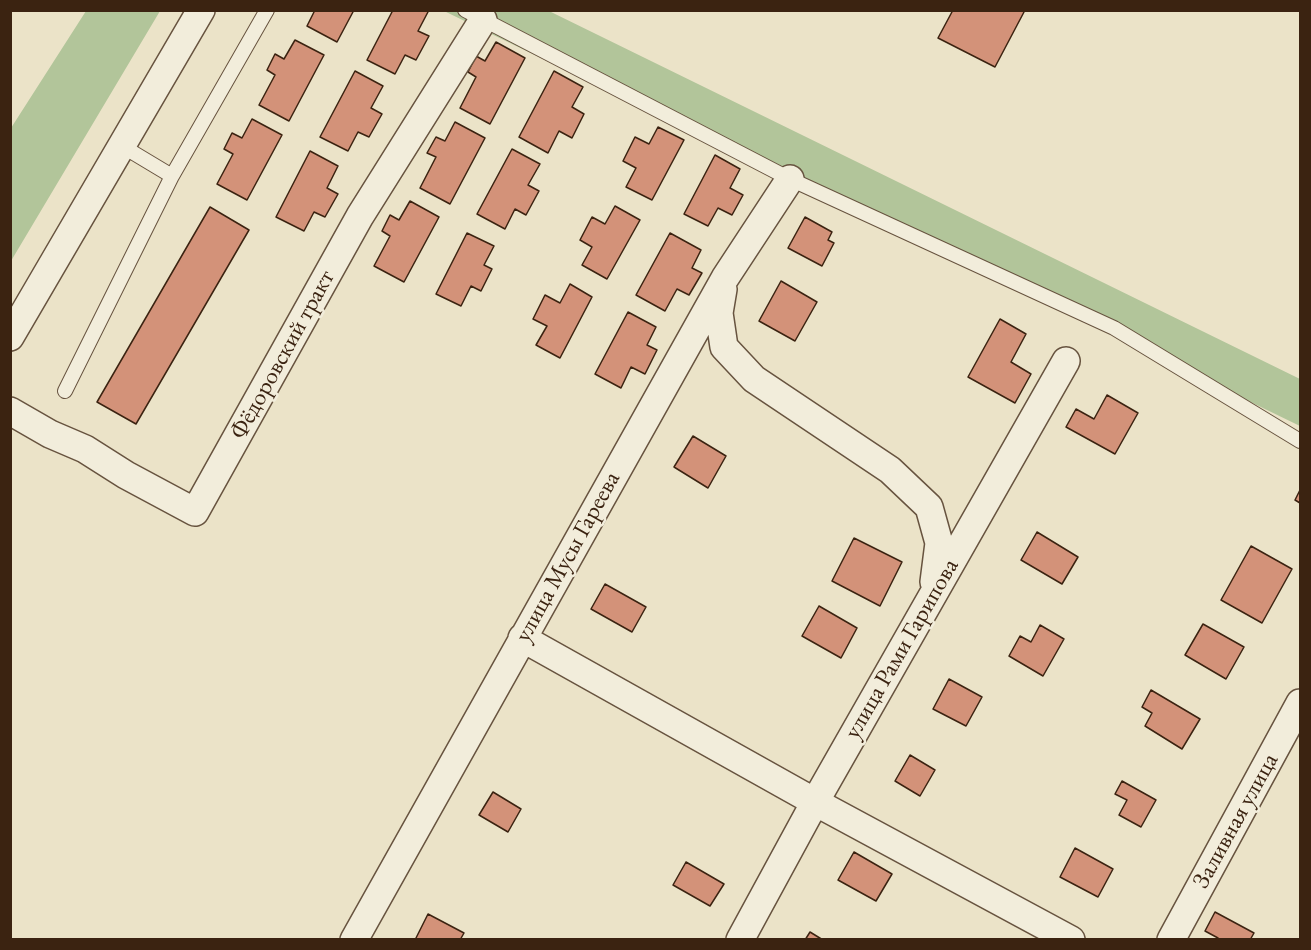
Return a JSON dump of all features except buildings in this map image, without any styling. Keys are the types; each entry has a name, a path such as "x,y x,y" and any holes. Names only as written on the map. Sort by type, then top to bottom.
{"street":[{"path":"10,337 201,10"},
{"name":"Фёдоровский тракт","path":"10,411 50,434 85,449 126,475 195,512 474,15"},
{"name":"улица Мусы Гареева","path":"354,939 725,278 790,179"},
{"path":"725,278 719,313 724,346 754,379 890,470 929,507 939,543 932,595"},
{"name":"улица Рами Гарипова","path":"740,939 1065,361"},
{"path":"522,638 815,802 1071,939"},
{"name":"Заливная улица","path":"1171,939 1300,703"}],"lane":[{"path":"65,391 172,176 267,10"},
{"path":"474,15 790,179 1114,328 1300,441"},
{"path":"122,146 172,176"}],"green space":[{"path":"86,11 160,11 11,261 11,128"},
{"path":"444,11 549,11 1300,379 1300,426"}]}
